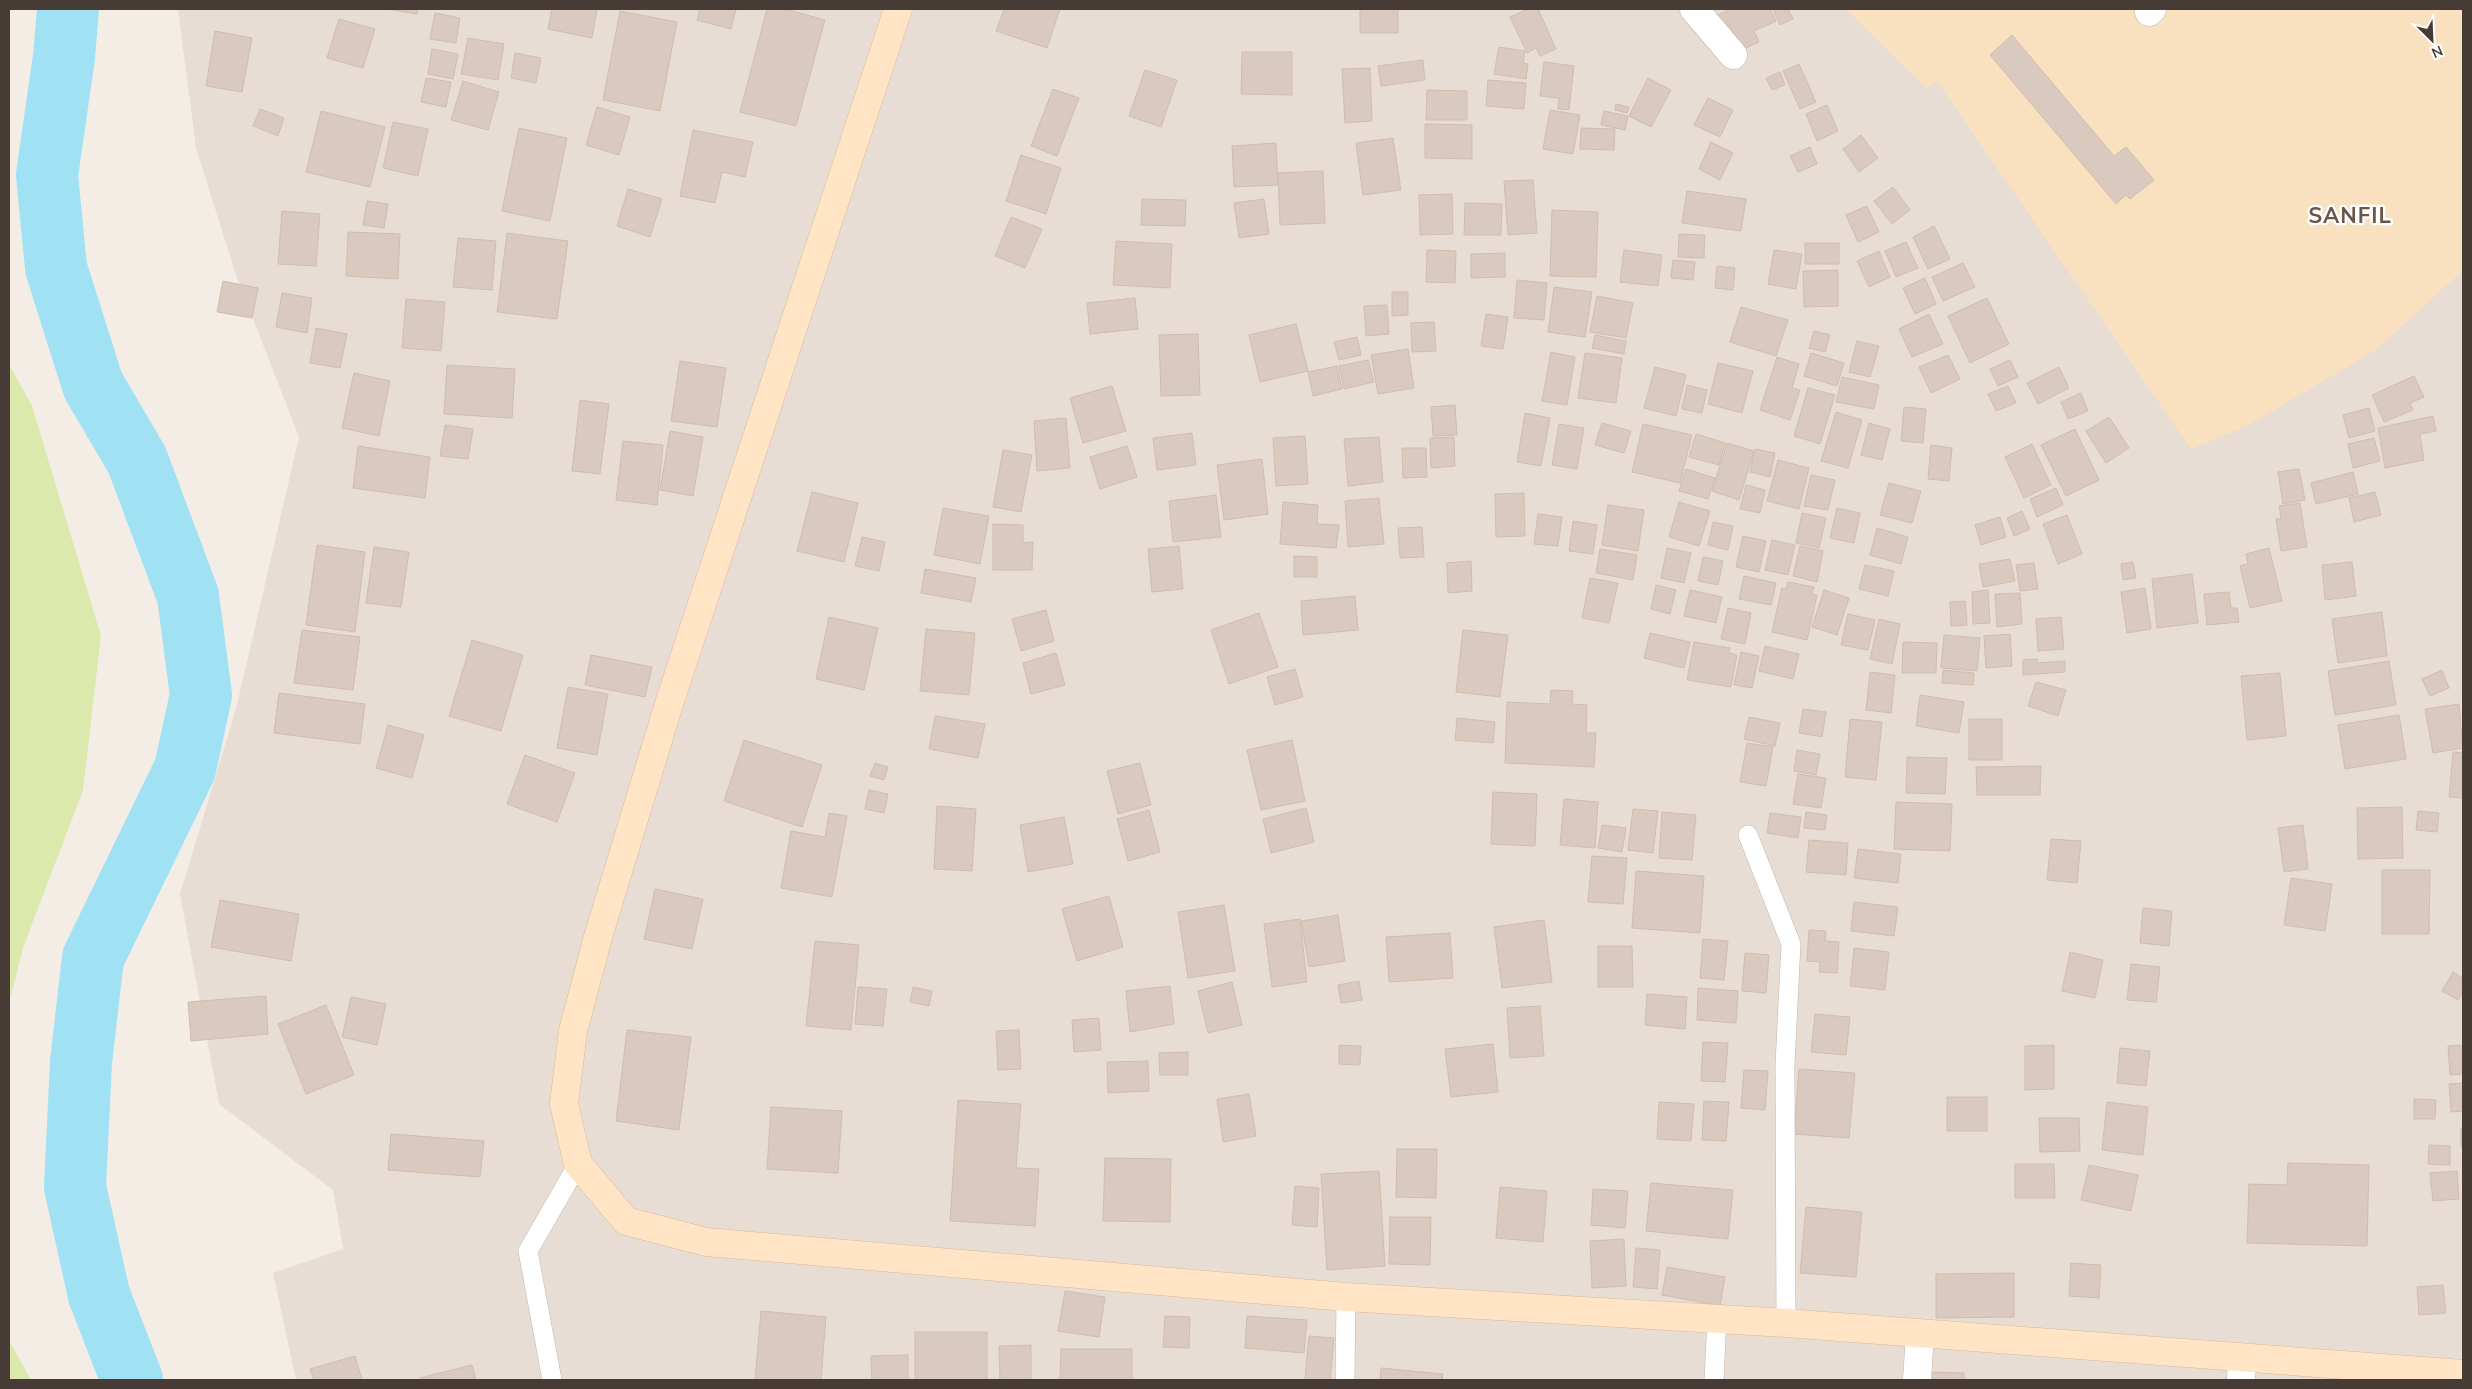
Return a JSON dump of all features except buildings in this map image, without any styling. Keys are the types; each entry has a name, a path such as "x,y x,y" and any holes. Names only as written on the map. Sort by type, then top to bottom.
{"street":[{"path":"898,9 669,704 598,937 573,1031 564,1104 578,1164 626,1221 706,1242 1346,1297 1786,1323 1920,1334 2241,1369 2463,1374"},
{"path":"1694,9 1733,54"},
{"path":"1916,1380 1920,1334"}],"lane":[{"path":"1748,835 1791,944 1785,1064 1786,1323"},
{"path":"552,1380 528,1251 578,1164"},
{"path":"1344,1380 1346,1297"},
{"path":"1714,1380 1717,1318"}],"shaded area":[{"path":"178,9 2463,9 2463,1380 296,1380 273,1273 343,1249 333,1190 219,1104 180,894 236,709 299,437 237,278 196,148"}],"green space":[{"path":"9,364 32,406 101,636 83,790 23,948 9,1003"},
{"path":"9,1340 31,1380 9,1380"}],"sand":[{"path":"1846,9 2463,9 2463,270 2377,349 2249,425 2191,449 1937,81 1926,88"}],"waterway":[{"path":"68,9 64,57 47,175 56,268 93,385 137,460 188,596 201,695 185,769 93,958 81,1062 75,1187 99,1295 132,1380"}],"district":[{"name":"SANFIL","path":"2350,215"}]}
